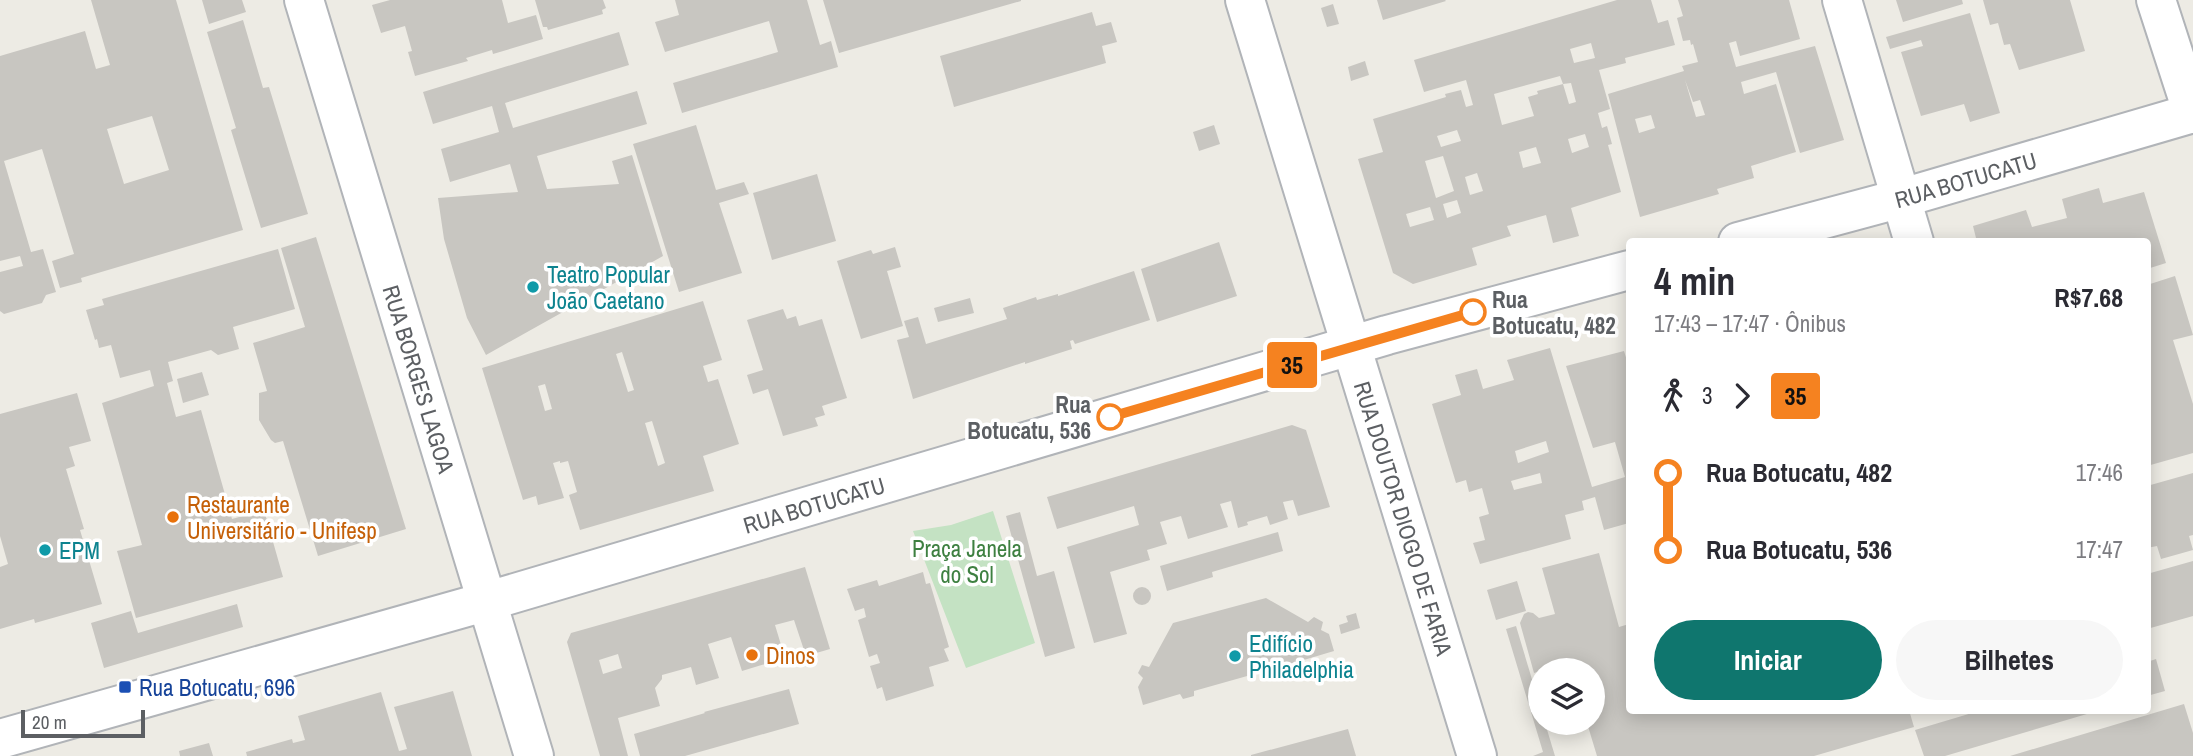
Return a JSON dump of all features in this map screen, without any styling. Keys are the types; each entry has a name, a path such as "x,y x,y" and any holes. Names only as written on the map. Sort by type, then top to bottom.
{"street":[{"name":"RUA BORGES LAGOA","path":"304,0 534,756"},
{"name":"RUA DOUTOR DIOGO DE FARIA","path":"1245,0 1477,756"},
{"path":"1842,0 1913,238"},
{"path":"2157,0 2193,113"},
{"name":"RUA BOTUCATU","path":"1753,238 1902,198 2193,113"},
{"name":"RUA BOTUCATU","path":"0,739 488,600 1351,346 1626,271"}],"green space":[{"name":"Praça Janela do Sol","path":"993,511 1035,643 966,668 913,531 951,525"}],"building":[{"path":"91,0 176,0 243,230 81,278 82,282 60,288 52,261 74,254 42,149 4,161 31,252 43,249 56,292 46,295 42,303 4,314 0,311 0,272 23,266 20,256 0,261 0,56 85,31 96,69 110,65","holes":["152,116 169,170 124,184 107,129"]},
{"path":"202,0 242,0 246,12 209,24"},
{"path":"390,0 502,0 508,23 536,15 543,39 493,54 492,50 466,58 468,61 415,76 408,52 412,51 405,26 381,33 372,5"},
{"path":"535,0 603,0 606,8 602,10 603,14 548,30 543,27"},
{"path":"675,0 807,0 820,45 831,41 838,67 682,113 673,83 778,52 769,21 665,52 655,22 679,15"},
{"path":"823,0 1021,0 1021,1 839,53"},
{"path":"1377,0 1445,0 1446,1 1383,20"},
{"path":"1617,0 1651,0 1658,23 1668,20 1675,45 1625,58 1626,63 1599,70 1610,109 1598,113 1602,128 1607,126 1612,144 1608,145 1621,192 1571,208 1579,236 1553,243 1546,215 1507,226 1511,236 1472,248 1477,265 1413,284 1393,273 1358,159 1383,152 1373,119 1461,90 1466,107 1473,105 1466,80 1424,92 1414,60","holes":["1591,43 1595,58 1574,63 1570,49","1560,76 1563,84 1537,91 1538,94 1528,97 1534,116 1502,125 1494,94","1571,83 1576,102 1569,104 1563,84","1457,130 1461,141 1441,147 1437,136","1585,134 1589,147 1572,153 1568,139","1536,147 1541,163 1523,168 1519,152","1443,156 1454,191 1436,198 1425,161","1477,173 1483,191 1470,195 1465,177","1457,200 1461,213 1447,218 1443,204","1430,207 1434,220 1410,227 1406,214"]},
{"path":"1678,0 1789,0 1800,39 1740,56 1736,41 1729,43 1736,67 1815,46 1844,140 1800,153 1776,72 1741,82 1744,94 1776,84 1796,152 1751,166 1754,178 1717,189 1719,194 1640,217 1608,94 1684,71 1682,66 1698,62 1693,44 1691,45 1690,40 1683,41 1677,18 1683,16","holes":["1685,80 1693,102 1700,100 1705,115 1696,117","1651,115 1655,128 1639,133 1635,119"]},
{"path":"1896,0 1962,0 1963,4 1903,22"},
{"path":"1983,0 2070,0 2085,51 2019,70 2010,44 2004,45 1998,23 1990,25"},
{"path":"1333,4 1339,24 1327,27 1321,8"},
{"path":"1092,12 1096,26 1111,22 1117,42 1102,46 1106,63 954,107 940,56"},
{"path":"1970,13 2000,113 1970,122 1964,104 1921,116 1901,52 1923,46 1921,40 1890,49 1886,37"},
{"path":"243,20 263,88 269,87 308,214 261,228 231,130 236,128 207,32"},
{"name":"Teatro Popular João Caetano","path":"619,32 629,65 505,103 513,128 637,91 647,124 537,156 547,189 619,184 612,161 632,155 663,256 486,355 467,318 444,239 438,198 518,192 510,164 450,182 441,149 499,132 492,106 433,124 423,92"},
{"path":"1365,61 1369,75 1351,81 1348,67"},
{"path":"696,125 716,190 744,182 749,194 719,203 742,273 679,292 633,144"},
{"path":"1214,125 1220,144 1199,151 1193,132"},
{"path":"817,174 836,241 772,260 753,193"},
{"path":"2099,188 2103,203 2144,192 2166,263 2151,268 2151,238 1976,238 1973,226 2026,210 2032,227 2067,218 2062,199"},
{"path":"316,237 406,529 318,556 283,441 275,443 271,440 259,420 259,393 267,391 253,343 305,327 281,248"},
{"path":"1219,242 1237,296 1157,322 1141,269"},
{"path":"895,247 901,267 887,271 903,326 861,339 837,261 871,250 873,254"},
{"path":"278,249 295,309 233,327 239,349 218,355 211,350 168,362 173,381 167,383 176,417 201,410 232,519 264,510 283,577 136,618 117,551 142,545 102,403 154,386 150,370 120,378 111,345 99,348 86,310 104,305 102,299"},
{"path":"1134,271 1150,320 1075,344 1073,340 1070,341 1072,349 913,399 897,340 909,337 904,321 918,317 926,344 1007,319 1003,308 1036,297 1037,300 1058,296"},
{"path":"2175,276 2193,335 2173,340 2193,404 2193,453 2151,465 2151,284"},
{"path":"970,298 974,313 938,322 934,308"},
{"path":"703,301 722,360 703,366 708,382 718,379 739,444 703,456 714,491 580,530 569,495 577,492 568,461 553,463 564,498 538,505 536,496 523,500 482,368","holes":["622,352 634,390 628,392 616,354","545,384 552,409 545,411 538,386","652,421 665,463 658,466 645,423"]},
{"path":"783,309 787,319 796,316 799,326 822,319 847,398 822,406 825,415 815,418 818,426 783,436 768,389 753,394 747,375 763,370 747,320"},
{"path":"1550,348 1592,487 1625,477 1615,442 1593,448 1566,366 1624,351 1626,524 1604,530 1595,497 1582,501 1584,510 1565,515 1571,539 1480,564 1473,543 1485,540 1479,517 1489,514 1482,488 1469,492 1466,480 1456,483 1432,404 1461,395 1455,375 1477,369 1483,389 1514,380 1507,360","holes":["1546,441 1549,452 1518,463 1515,451","1540,473 1542,483 1514,490 1511,481"]},
{"path":"202,372 209,395 183,403 177,379"},
{"name":"EPM","path":"77,393 91,441 69,447 75,466 66,469 84,529 80,530 102,604 35,623 34,619 0,629 0,567 8,564 0,536 0,414"},
{"path":"1292,425 1306,430 1330,507 1298,516 1293,500 1283,502 1288,519 1270,525 1267,516 1247,522 1248,525 1238,528 1231,501 1220,504 1228,527 1188,539 1181,516 1160,522 1167,544 1147,550 1150,560 1110,572 1127,634 1094,643 1067,547 1139,525 1134,506 1057,529 1047,497"},
{"path":"2193,473 2193,535 2189,536 2193,550 2161,559 2157,546 2151,547 2151,485"},
{"path":"1020,512 1037,576 1054,571 1075,648 1045,657 1006,516"},
{"path":"1278,532 1283,551 1212,572 1213,577 1167,591 1160,566"},
{"path":"1599,553 1619,627 1626,625 1626,714 1910,714 1914,727 1814,756 1597,756 1591,735 1605,735 1605,658 1530,658 1520,623 1524,614 1533,613 1539,618 1555,614 1542,568"},
{"path":"2193,561 2193,616 2151,628 2151,573"},
{"path":"805,567 830,649 806,656 794,620 775,625 785,658 742,671 731,637 708,644 719,678 696,685 691,667 662,675 655,688 660,706 618,718 628,756 600,756 567,642 571,633","holes":["618,654 622,668 603,674 599,660"]},
{"path":"923,572 926,584 930,583 949,647 944,649 949,661 929,667 934,686 886,701 882,687 877,689 870,666 880,663 877,654 869,657 858,620 866,617 864,608 855,611 847,589 877,580 879,586"},
{"path":"1517,581 1526,611 1496,620 1487,590"},
{"path":"1138,587 1146,587 1151,596 1149,603 1138,605 1133,600 1133,592"},
{"name":"Edifício Philadelphia","path":"1266,598 1308,622 1314,617 1323,622 1321,630 1329,634 1334,651 1297,662 1296,667 1285,670 1283,666 1194,691 1194,696 1183,699 1180,694 1143,705 1138,687 1143,678 1138,673 1142,665 1149,667 1173,623"},
{"path":"237,604 243,627 104,668 91,623 131,611 138,633"},
{"path":"1356,613 1360,628 1341,634 1339,625 1348,622 1346,616"},
{"path":"1516,626 1528,666 1528,702 1506,629"},
{"path":"2156,659 2165,691 2151,695 2151,661"},
{"path":"789,689 799,724 685,756 640,756 634,734"},
{"path":"453,691 472,756 247,756 246,752 292,739 293,743 305,740 298,716 381,692 399,751 407,749 394,707"},
{"path":"2184,704 2193,733 2193,756 2010,756 2151,714"},
{"path":"1969,714 2087,714 1945,756 1924,756 1915,730"},
{"path":"1348,729 1356,756 1251,756 1251,755"},
{"path":"1538,735 1549,735 1555,756 1533,756 1543,752"},
{"path":"209,743 213,756 180,756 179,751"}],"bus line":[{"name":"35","path":"1110,417 1473,312"}],"place":[{"name":"Teatro Popular João Caetano","path":"533,287"},
{"name":"Rua Botucatu, 482","path":"1473,312"},
{"name":"Rua Botucatu, 536","path":"1110,417"},
{"name":"Restaurante Universitário - Unifesp","path":"173,517"},
{"name":"EPM","path":"45,550"},
{"name":"Dinos","path":"752,655"},
{"name":"Edifício Philadelphia","path":"1235,656"},
{"name":"Rua Botucatu, 696","path":"125,687"}]}
